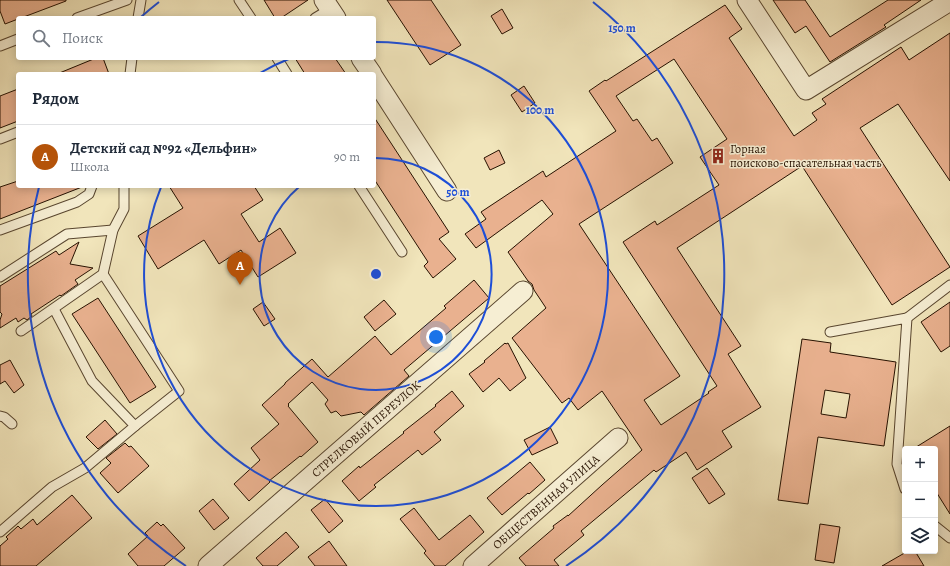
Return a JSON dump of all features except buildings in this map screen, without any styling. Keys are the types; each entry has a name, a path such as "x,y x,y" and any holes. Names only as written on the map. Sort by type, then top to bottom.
{"street":[{"path":"747,0 806,90 950,1"},
{"path":"362,60 371,72"},
{"path":"376,81 447,191"},
{"name":"СТРЕЛКОВЫЙ ПЕРЕУЛОК","path":"208,566 523,291"},
{"name":"ОБЩЕСТВЕННАЯ УЛИЦА","path":"473,566 618,438"}],"lane":[{"path":"83,16 127,0"},
{"path":"138,16 141,0"},
{"path":"239,0 250,16"},
{"path":"0,46 16,40"},
{"path":"130,72 132,60"},
{"path":"278,60 286,72"},
{"path":"0,139 16,133"},
{"path":"0,230 77,202 89,194 91,188"},
{"path":"21,331 103,274 113,230 124,209 124,188"},
{"path":"360,188 402,252"},
{"path":"0,277 67,234 113,230"},
{"path":"0,532 52,487 85,468 179,391 103,274"},
{"path":"830,332 907,318 950,285"},
{"path":"54,309 92,381 135,426"},
{"path":"903,482 897,464 907,318"},
{"path":"0,416 4,417 12,424"},
{"path":"938,528 950,538"}],"place":[{"name":"Горная поисково-спасательная часть","path":"718,156"},
{"name":"Детский сад №92 «Дельфин»","path":"240,285"}]}
